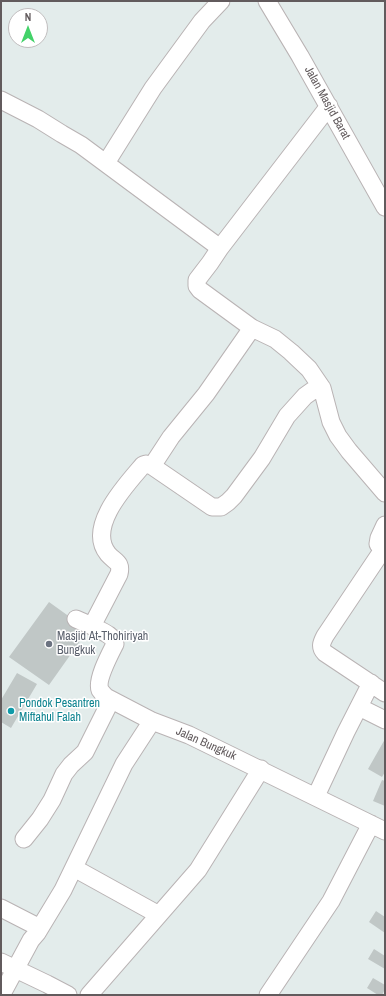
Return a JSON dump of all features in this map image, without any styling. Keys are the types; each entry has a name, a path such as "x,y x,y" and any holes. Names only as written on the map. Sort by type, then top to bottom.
{"street":[{"path":"106,163 153,88 202,21 221,1"},
{"name":"Jalan Masjid Barat","path":"267,1 329,106 385,207"},
{"path":"1,100 38,119 81,145 220,248"},
{"path":"329,106 220,248 197,280 197,286 200,290 252,328 275,339 310,369 322,388 331,422 338,436 385,493"},
{"path":"152,466 171,437 206,394 252,328"},
{"path":"76,619 92,626 119,574 119,565 108,554 103,545 103,522 111,505 143,465 146,464 152,466 212,507 221,507 228,502 262,458 287,416 305,396 312,391 322,388"},
{"path":"385,525 378,544 384,552 325,636 321,647 325,653 385,693"},
{"name":"Jalan Bungkuk","path":"92,626 112,637 115,641 100,679 100,688 106,698 152,721 189,735 378,827"},
{"path":"316,796 371,683"},
{"path":"24,839 40,819 52,800 64,774 85,752 111,700"},
{"path":"359,707 385,720"},
{"path":"68,995 47,984 7,982 31,940 37,934 63,890 124,764 152,721"},
{"path":"89,995 198,870 260,769"},
{"path":"268,995 331,901 378,827"},
{"path":"74,868 159,915"},
{"path":"1,908 40,928"}],"building":[{"name":"Masjid At-Thohiriyah Bungkuk","path":"49,602 88,630 49,685 9,657"},
{"name":"Pondok Pesantren Miftahul Falah","path":"17,673 37,684 11,728 1,722 1,700"},
{"path":"385,739 385,772 382,777 368,769"},
{"path":"382,780 385,781 385,806 373,801"},
{"path":"376,911 385,917 385,933 369,922"},
{"path":"374,949 385,956 385,969 368,959"},
{"path":"373,978 385,985 382,995 378,995 367,988"}],"place":[{"name":"Masjid At-Thohiriyah Bungkuk","path":"49,644"},
{"name":"Pondok Pesantren Miftahul Falah","path":"11,711"}]}
